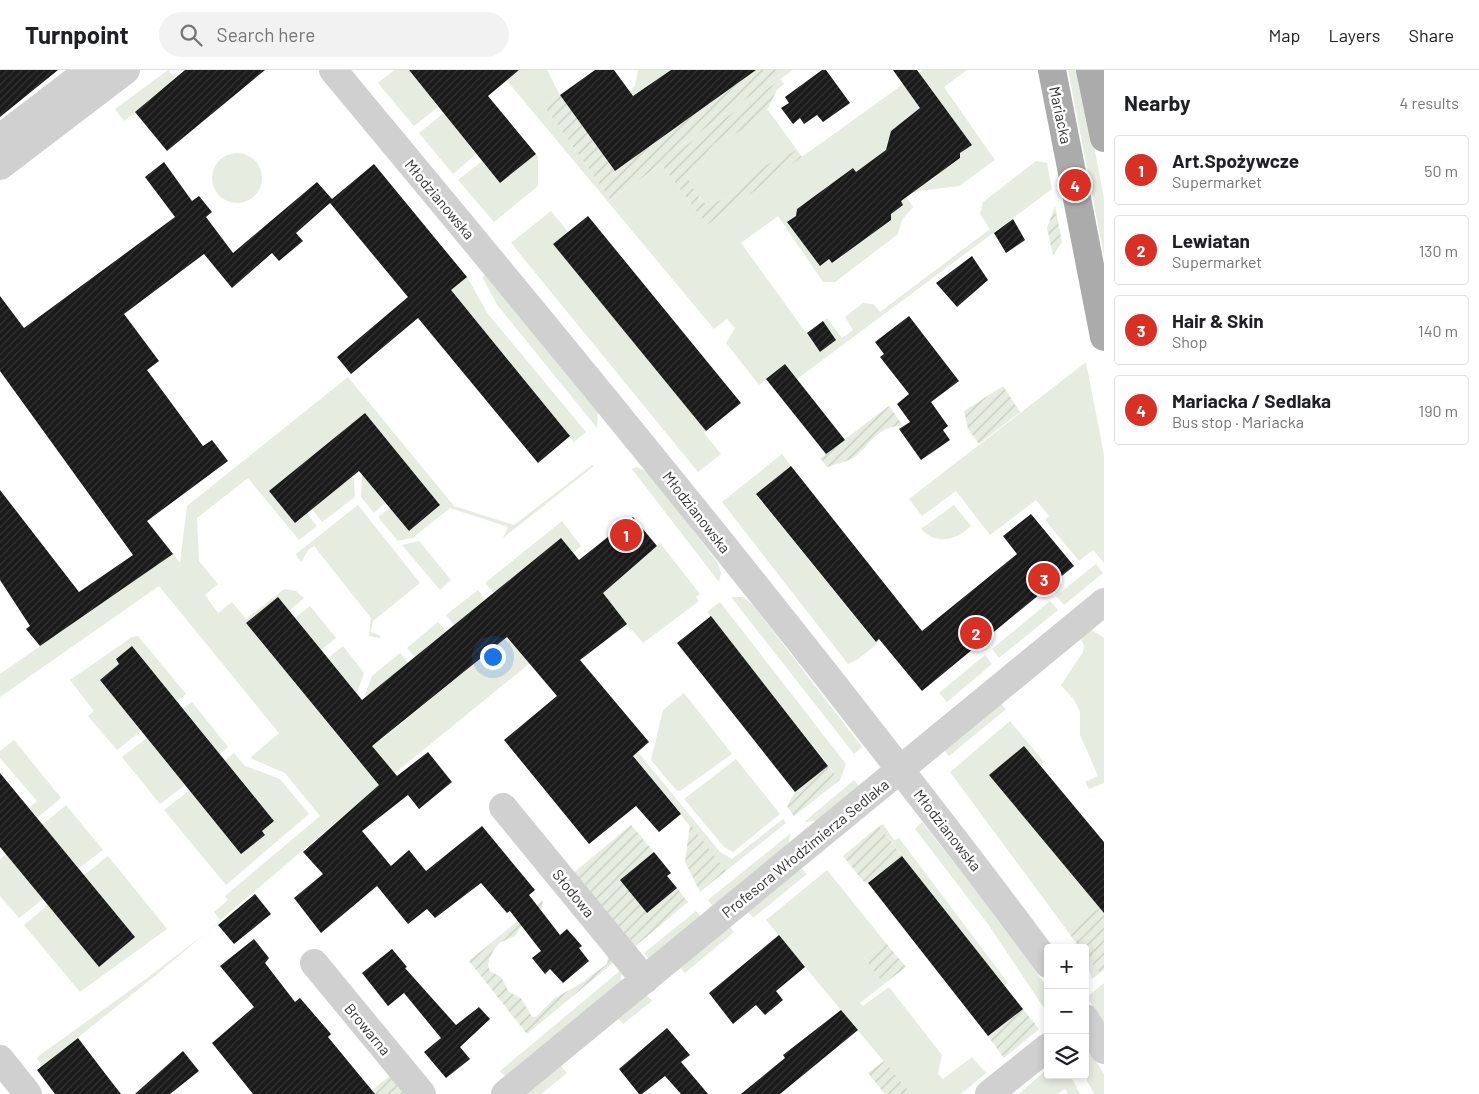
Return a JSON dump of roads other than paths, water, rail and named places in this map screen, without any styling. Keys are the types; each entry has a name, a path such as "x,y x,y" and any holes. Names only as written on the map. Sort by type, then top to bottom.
{"main road":[{"name":"Mariacka","path":"1052,70 1104,337"},
{"path":"1090,70 1104,138"}],"street":[{"path":"0,138 89,70"},
{"path":"0,166 126,70"},
{"name":"Młodzianowska","path":"333,70 640,441 900,769 997,894 1044,959"},
{"name":"Profesora Włodzimierza Sedlaka","path":"505,1094 1104,602"},
{"name":"Słodowa","path":"503,807 645,980"},
{"name":"Browarna","path":"314,963 422,1094"},
{"path":"1089,1025 1104,1050"},
{"path":"989,1094 1044,1049"},
{"path":"0,1059 28,1094"}],"place":[{"name":"Mariacka / Sedlaka","path":"1075,185"},
{"name":"Art.Spożywcze","path":"626,535"},
{"name":"Hair & Skin","path":"1044,579"},
{"name":"Lewiatan","path":"976,633"}]}
